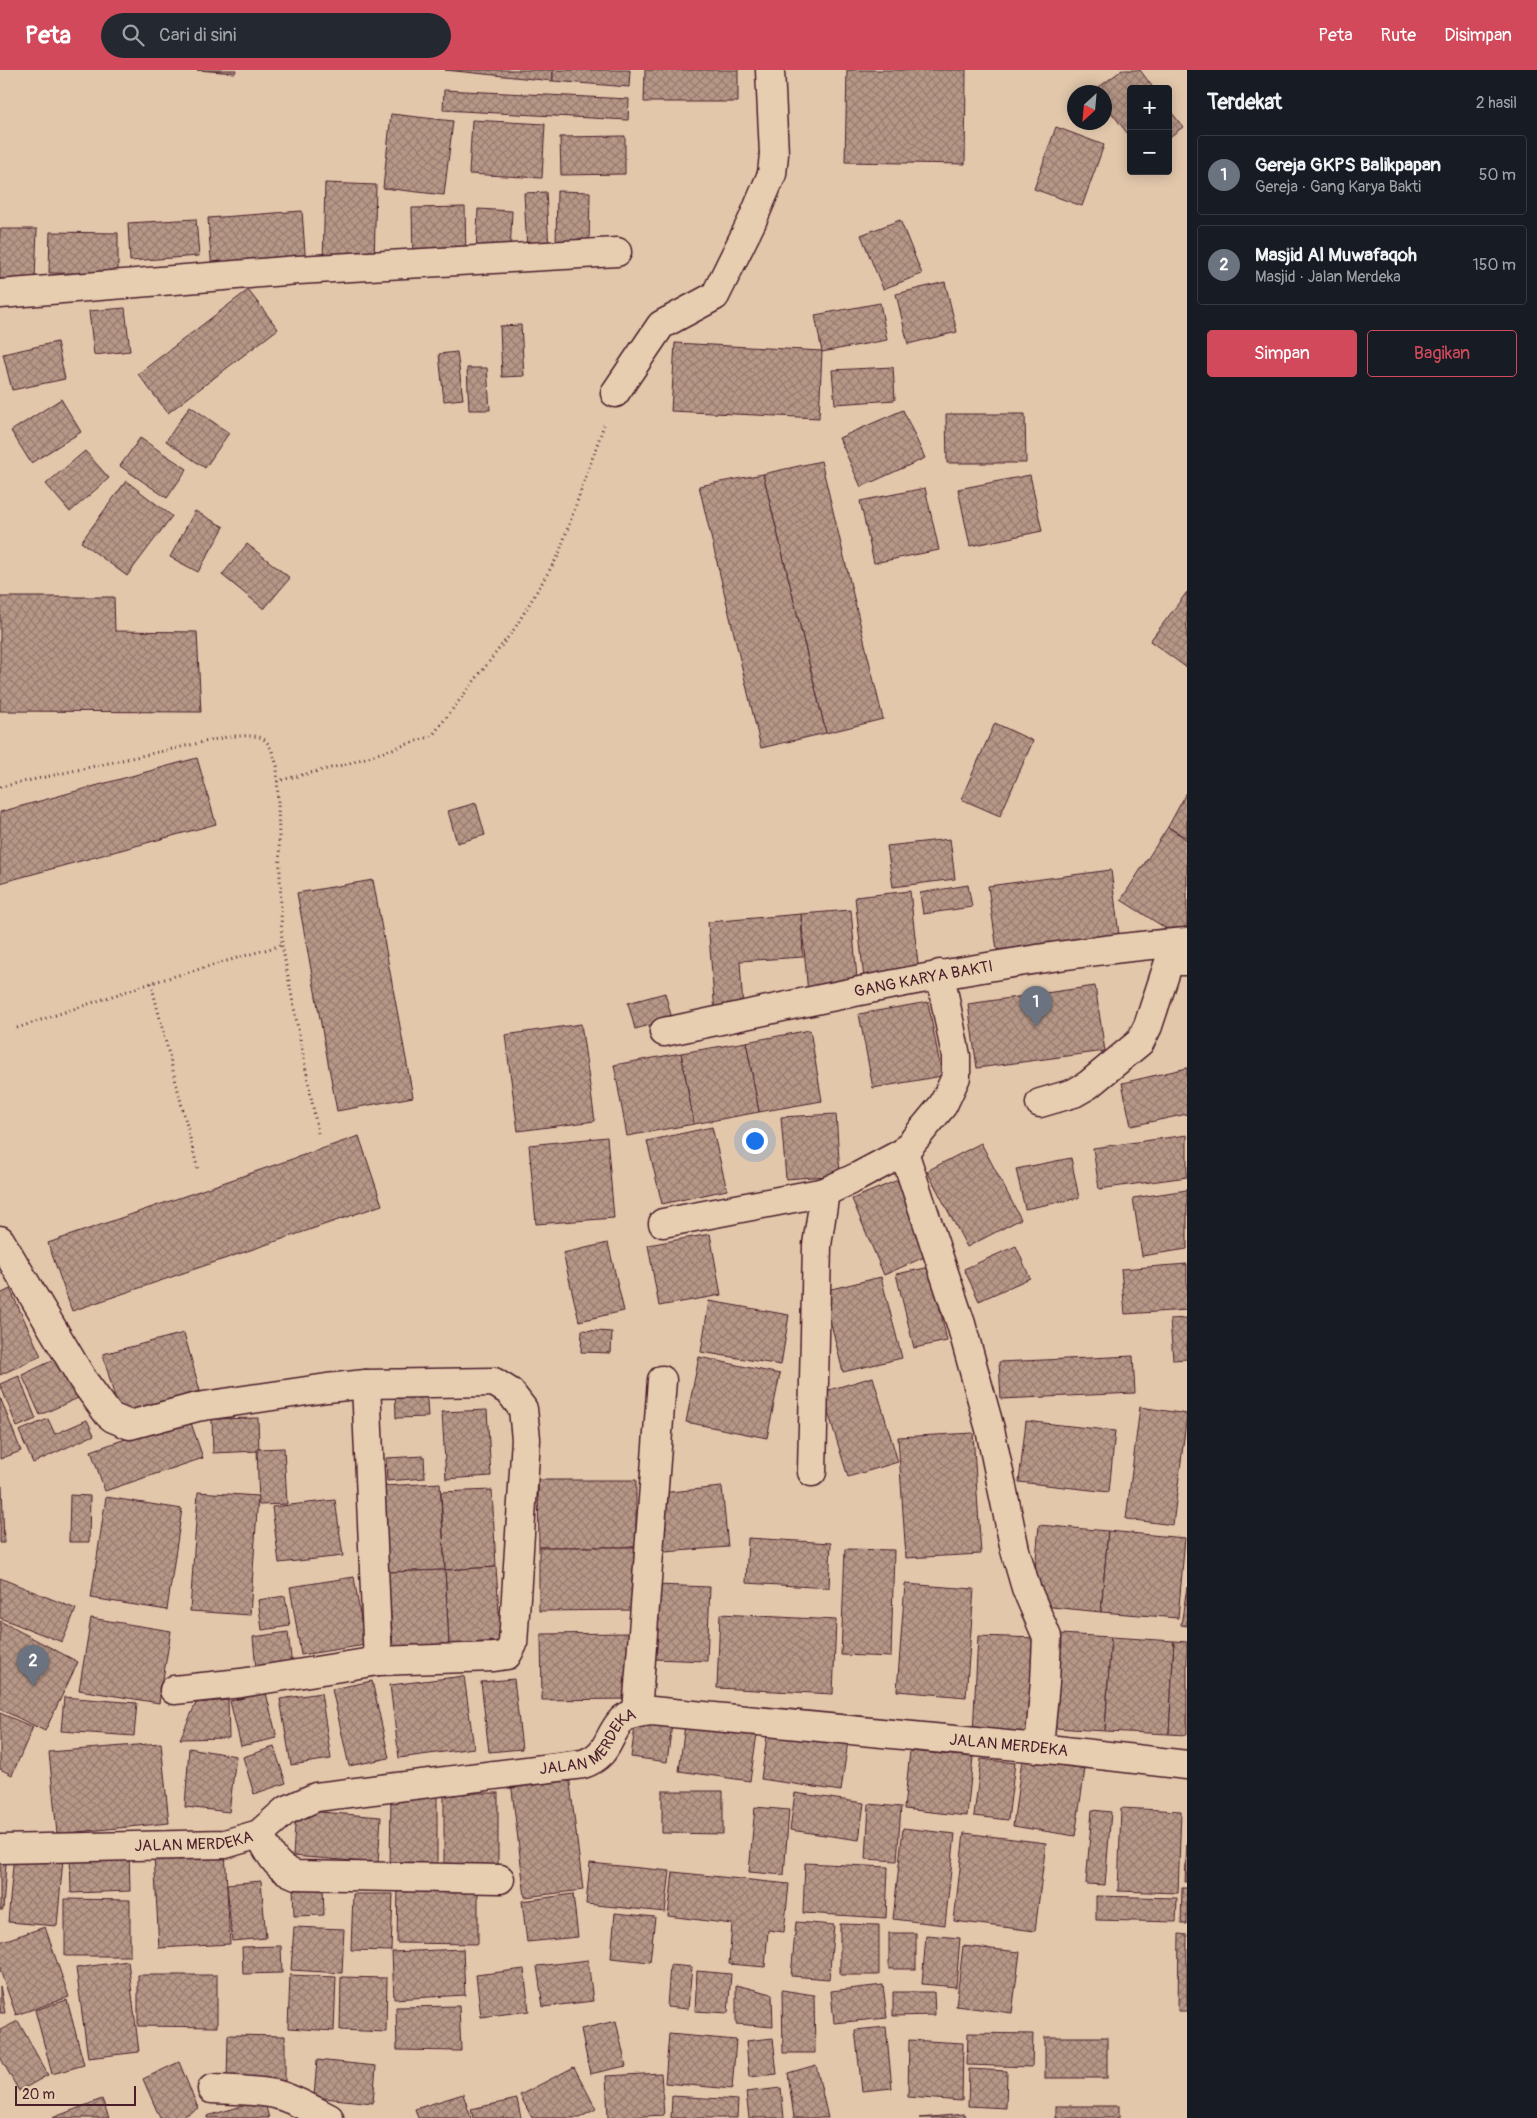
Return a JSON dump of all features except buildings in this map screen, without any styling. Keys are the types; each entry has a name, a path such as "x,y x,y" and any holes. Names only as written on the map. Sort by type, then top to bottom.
{"street":[{"path":"615,394 661,325 715,296 752,221 772,174 774,154 770,70"},
{"path":"0,294 298,270 617,252"},
{"name":"GANG KARYA BAKTI","path":"664,1032 940,974 1125,946 1187,942"},
{"path":"1040,1103 1074,1093 1088,1085 1140,1042 1148,1026 1168,966 1176,961 1187,961"},
{"path":"663,1223 825,1192 904,1152 943,1105 956,1077 956,1056 940,974"},
{"path":"904,1152 961,1324 990,1429 1015,1550 1026,1588 1047,1636 1039,1748"},
{"path":"812,1472 817,1245 825,1192"},
{"path":"0,1240 83,1380 108,1414 120,1422 130,1424 197,1407 366,1384 494,1382 510,1392 523,1409 526,1439 513,1644 507,1654 494,1657 378,1661 241,1683 174,1690"},
{"path":"637,1712 662,1380"},
{"path":"366,1384 378,1661"},
{"name":"JALAN MERDEKA","path":"0,1849 226,1844 259,1834 285,1811 316,1797 589,1762 595,1760 604,1749 623,1720 637,1712 662,1712 1039,1748 1187,1765"},
{"path":"259,1834 275,1862 284,1871 296,1875 500,1879"},
{"path":"212,2089 245,2090 276,2094 329,2118"}],"path":[{"path":"277,780 347,764 432,736 514,628 558,556 615,394"},
{"path":"0,786 231,736 255,736 265,739 271,746 277,766 282,946 318,1133"},
{"path":"16,1028 152,983 282,946"},
{"path":"152,983 198,1170"}],"place":[{"name":"Gereja GKPS Balikpapan","path":"1036,1027"},
{"name":"Masjid Al Muwafaqoh","path":"33,1686"}]}
